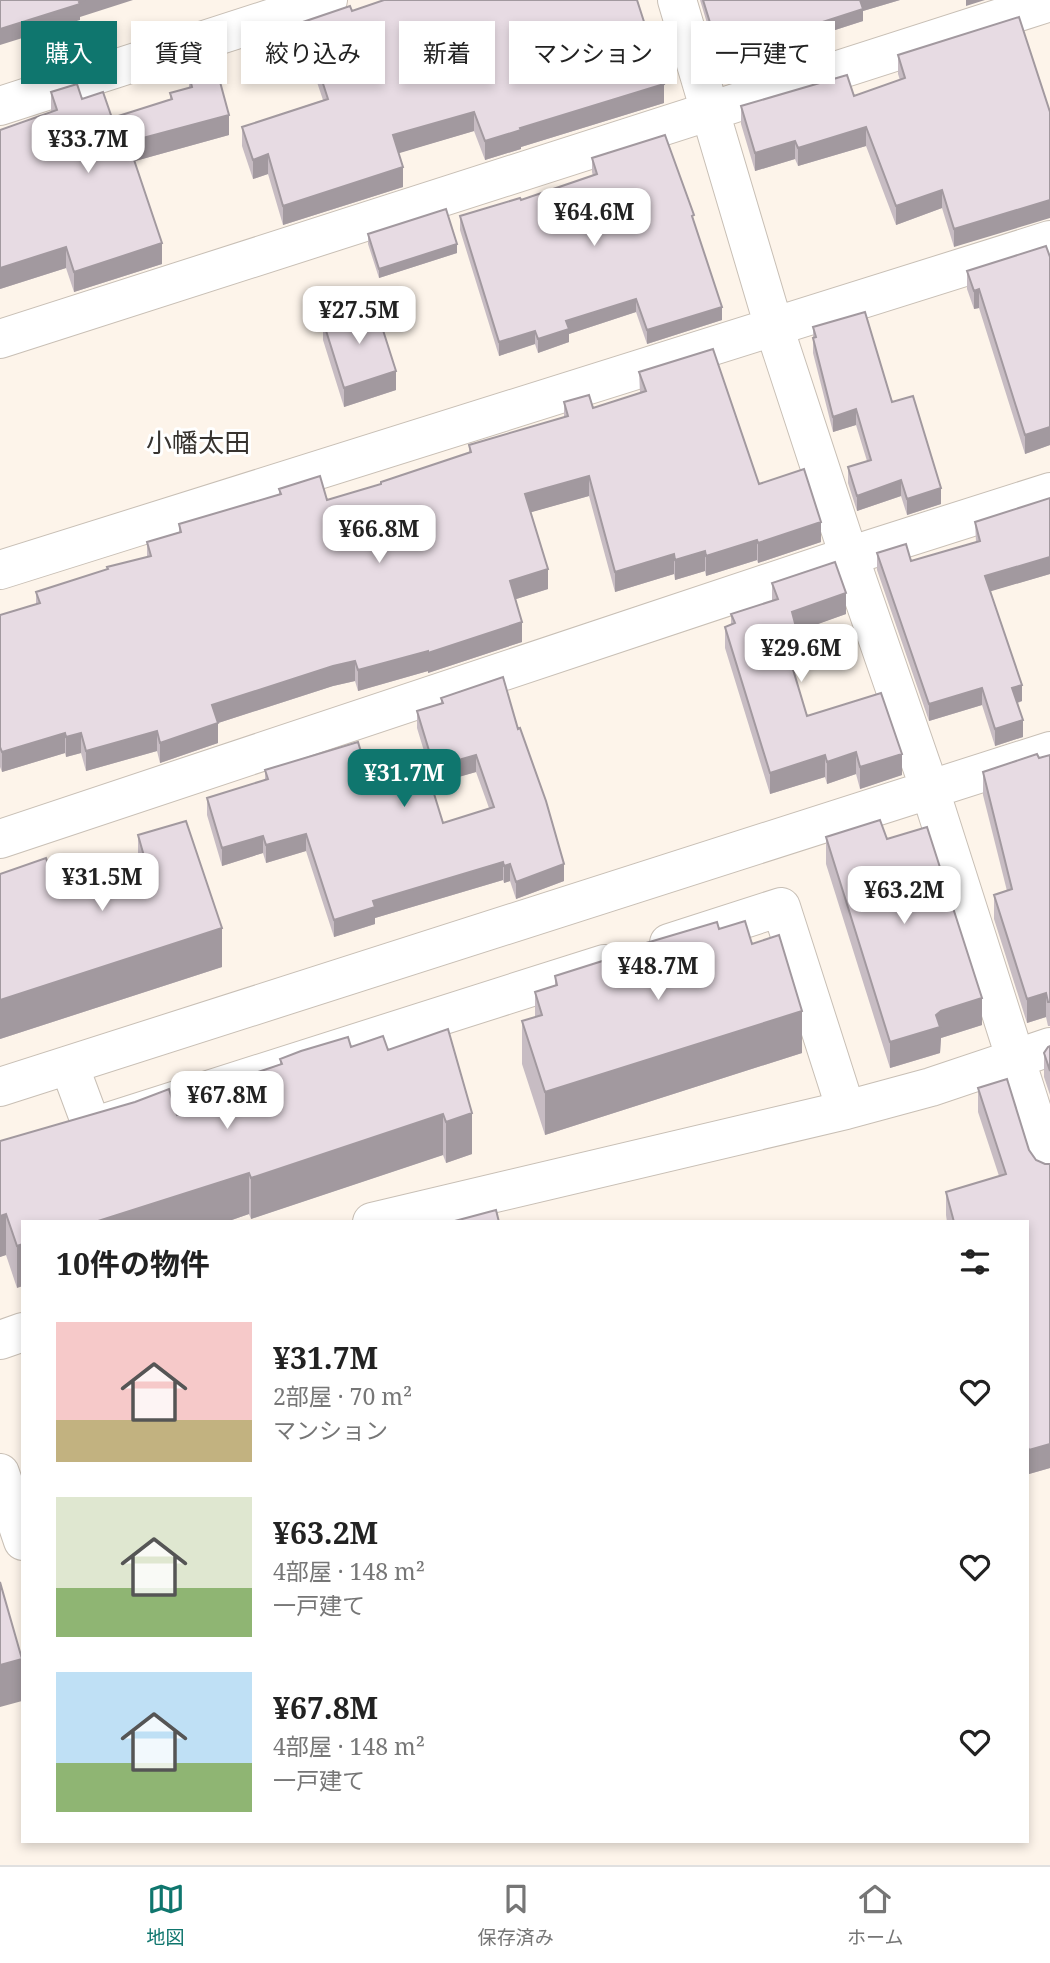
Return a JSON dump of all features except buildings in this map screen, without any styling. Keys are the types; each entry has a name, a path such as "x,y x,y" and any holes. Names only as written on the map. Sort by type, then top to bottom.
{"street":[{"path":"0,106 328,0"},
{"path":"677,0 774,327 849,556 930,790 1033,1053 1050,1167"},
{"path":"0,339 1050,2"},
{"path":"0,570 1050,240"},
{"path":"0,839 849,556 1050,492"},
{"path":"0,1087 1050,751"},
{"path":"69,1065 92,1127 781,908 846,1110"},
{"path":"380,1220 846,1110 931,1087 1033,1053"},
{"path":"0,1340 21,1333"},
{"path":"0,1473 21,1535"}],"district":[{"name":"小幡太田","path":"198,443"}]}
